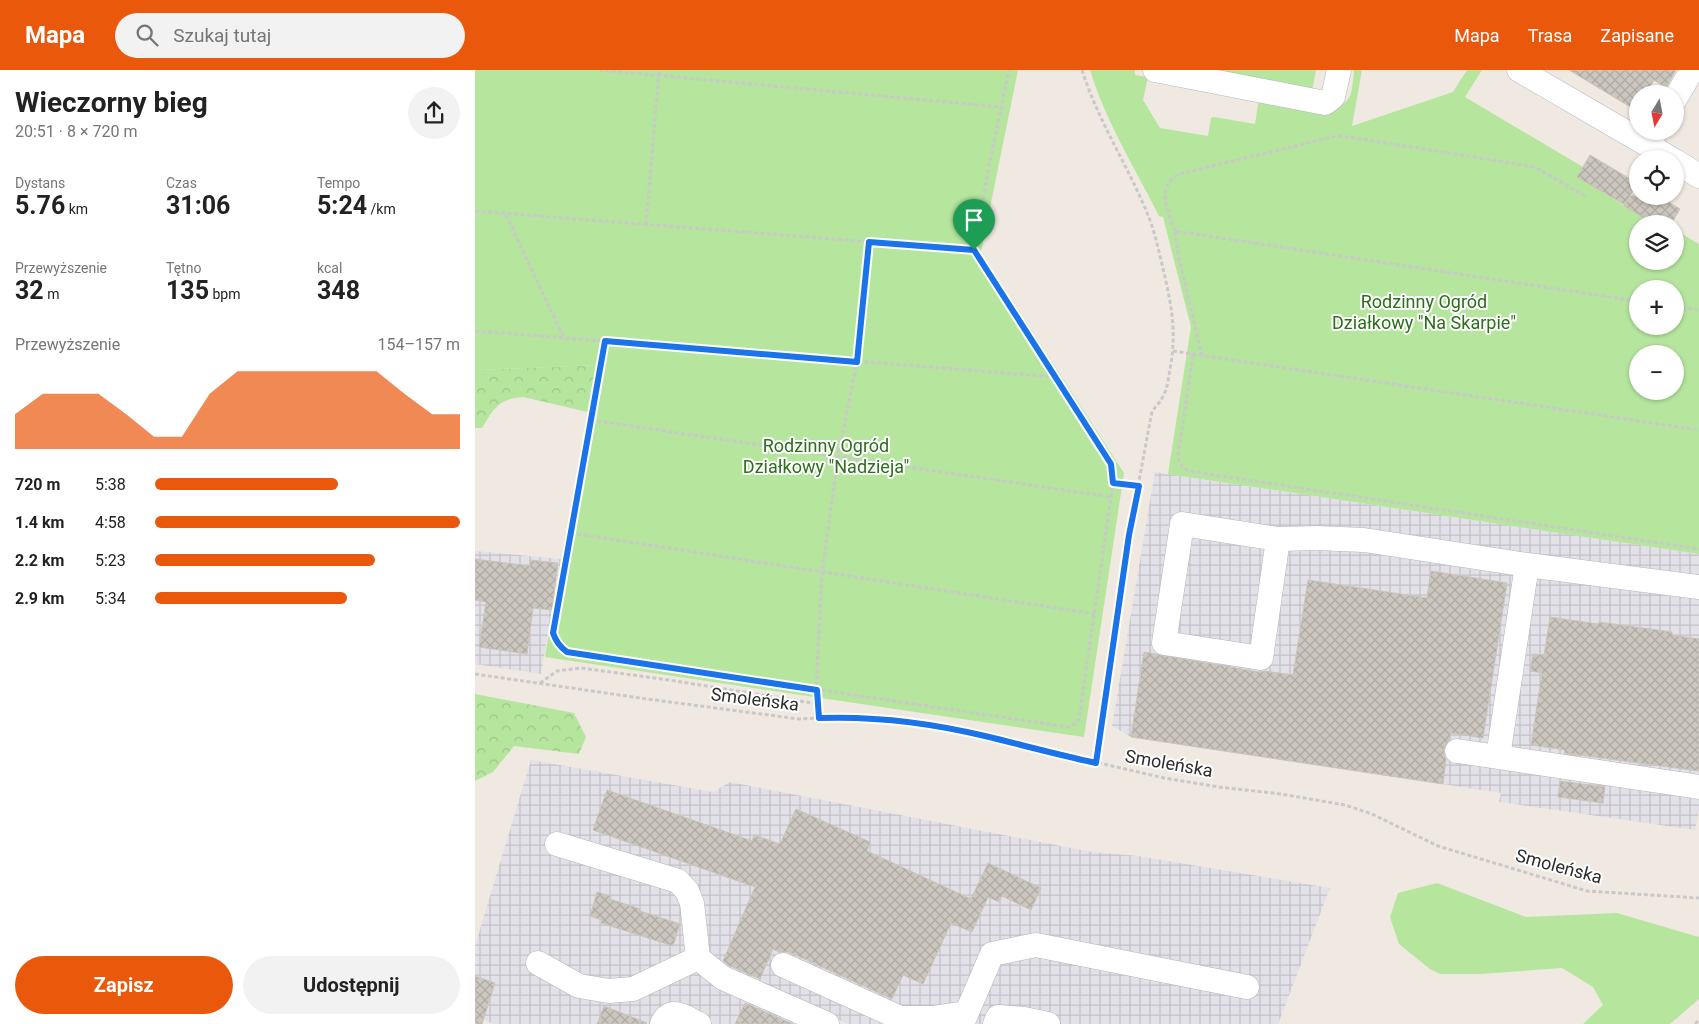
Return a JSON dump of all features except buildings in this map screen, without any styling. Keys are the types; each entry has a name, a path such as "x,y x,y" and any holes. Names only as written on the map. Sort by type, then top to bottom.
{"lane":[{"path":"1155,70 1204,75 1325,103 1333,97 1339,70"},
{"path":"1519,70 1629,126"},
{"path":"1683,85 1692,70"},
{"path":"1654,140 1663,150"},
{"path":"1684,167 1699,176"},
{"path":"1277,538 1261,658 1164,643 1182,524 1277,538 1364,540 1527,565 1699,587"},
{"path":"1498,757 1527,565"},
{"path":"1457,752 1699,787"},
{"path":"557,844 678,881 687,891 693,903 698,958 723,978 827,1024"},
{"path":"783,964 901,1018 964,1019 991,954 1036,945 1247,987"},
{"path":"538,963 579,986 609,991 633,989 698,958"},
{"path":"662,1024 665,1017 671,1014 678,1014 699,1024"},
{"path":"995,1024 998,1017 1048,1024"}],"path":[{"path":"599,70 1001,107"},
{"path":"646,225 659,70"},
{"path":"605,341 553,633 561,648 567,652 817,690 1068,727 1076,724 1079,720 1113,483 1111,464 974,250 1009,70"},
{"path":"1082,70 1095,106 1149,217 1172,307 1174,329 1173,351 1167,388 1163,399 1152,411 1129,535 1096,763"},
{"path":"1202,356 1178,254 1175,231 1165,200 1166,186 1173,178 1187,171 1343,136 1535,167 1587,197"},
{"path":"475,211 974,250"},
{"path":"505,214 563,338"},
{"path":"1175,231 1629,300"},
{"path":"819,718 817,690 822,572 838,457 857,362 869,242"},
{"path":"1684,308 1699,310"},
{"path":"475,331 1055,377"},
{"path":"1173,351 1699,430"},
{"path":"1193,355 1178,455 1179,462 1183,468 1189,471 1699,549"},
{"path":"591,420 1111,497"},
{"path":"1113,483 1139,486"},
{"path":"571,533 1095,614"},
{"path":"539,683 557,671 581,668 817,704"},
{"name":"Smoleńska","path":"475,674 780,717 799,719 879,719 932,726 1164,778 1345,805 1372,814 1438,846 1587,891 1699,898"},
{"path":"1695,1024 1699,1020"}],"shaded area":[{"path":"1155,472 1699,554 1699,811 1695,830 1499,802 1501,793 1131,737 1112,726"},
{"path":"475,551 561,559 541,674 475,664"},
{"path":"531,760 713,792 730,782 1092,852 1138,856 1330,888 1278,1024 848,1024 758,984 810,1024 493,1024 475,1016 475,946"}],"green space":[{"name":"Rodzinny Ogród Działkowy \"Nadzieja\"","path":"475,70 1018,70 981,252 1124,473 1084,737 545,657 597,365 475,370"},
{"name":"Rodzinny Ogród Działkowy \"Na Skarpie\"","path":"1090,70 1135,70 1135,75 1148,77 1143,100 1160,128 1208,136 1211,118 1214,117 1255,124 1259,98 1333,109 1340,106 1345,103 1352,91 1353,70 1362,70 1352,126 1453,92 1467,70 1482,70 1465,97 1583,167 1578,177 1639,215 1629,215 1629,270 1684,270 1684,235 1699,244 1699,554 1168,474 1191,327 1163,217 1159,216 1104,108"},
{"path":"1215,70 1316,70 1311,96"},
{"path":"597,365 588,412 523,397 515,398 502,402 490,415 482,428 475,428 475,370"},
{"path":"475,694 574,713 586,737 579,754 514,746 493,772 475,781"},
{"path":"1437,883 1526,917 1617,913 1699,937 1699,999 1670,1024 1583,1024 1603,1005 1593,987 1562,968 1480,974 1440,974 1430,969 1399,944 1390,917 1398,893"}],"route":[{"path":"869,242 974,250 1111,464 1113,483 1139,486 1129,535 1096,763 932,726 879,719 819,718 817,690 567,652 561,648 553,633 605,341 857,362 869,242"}]}
